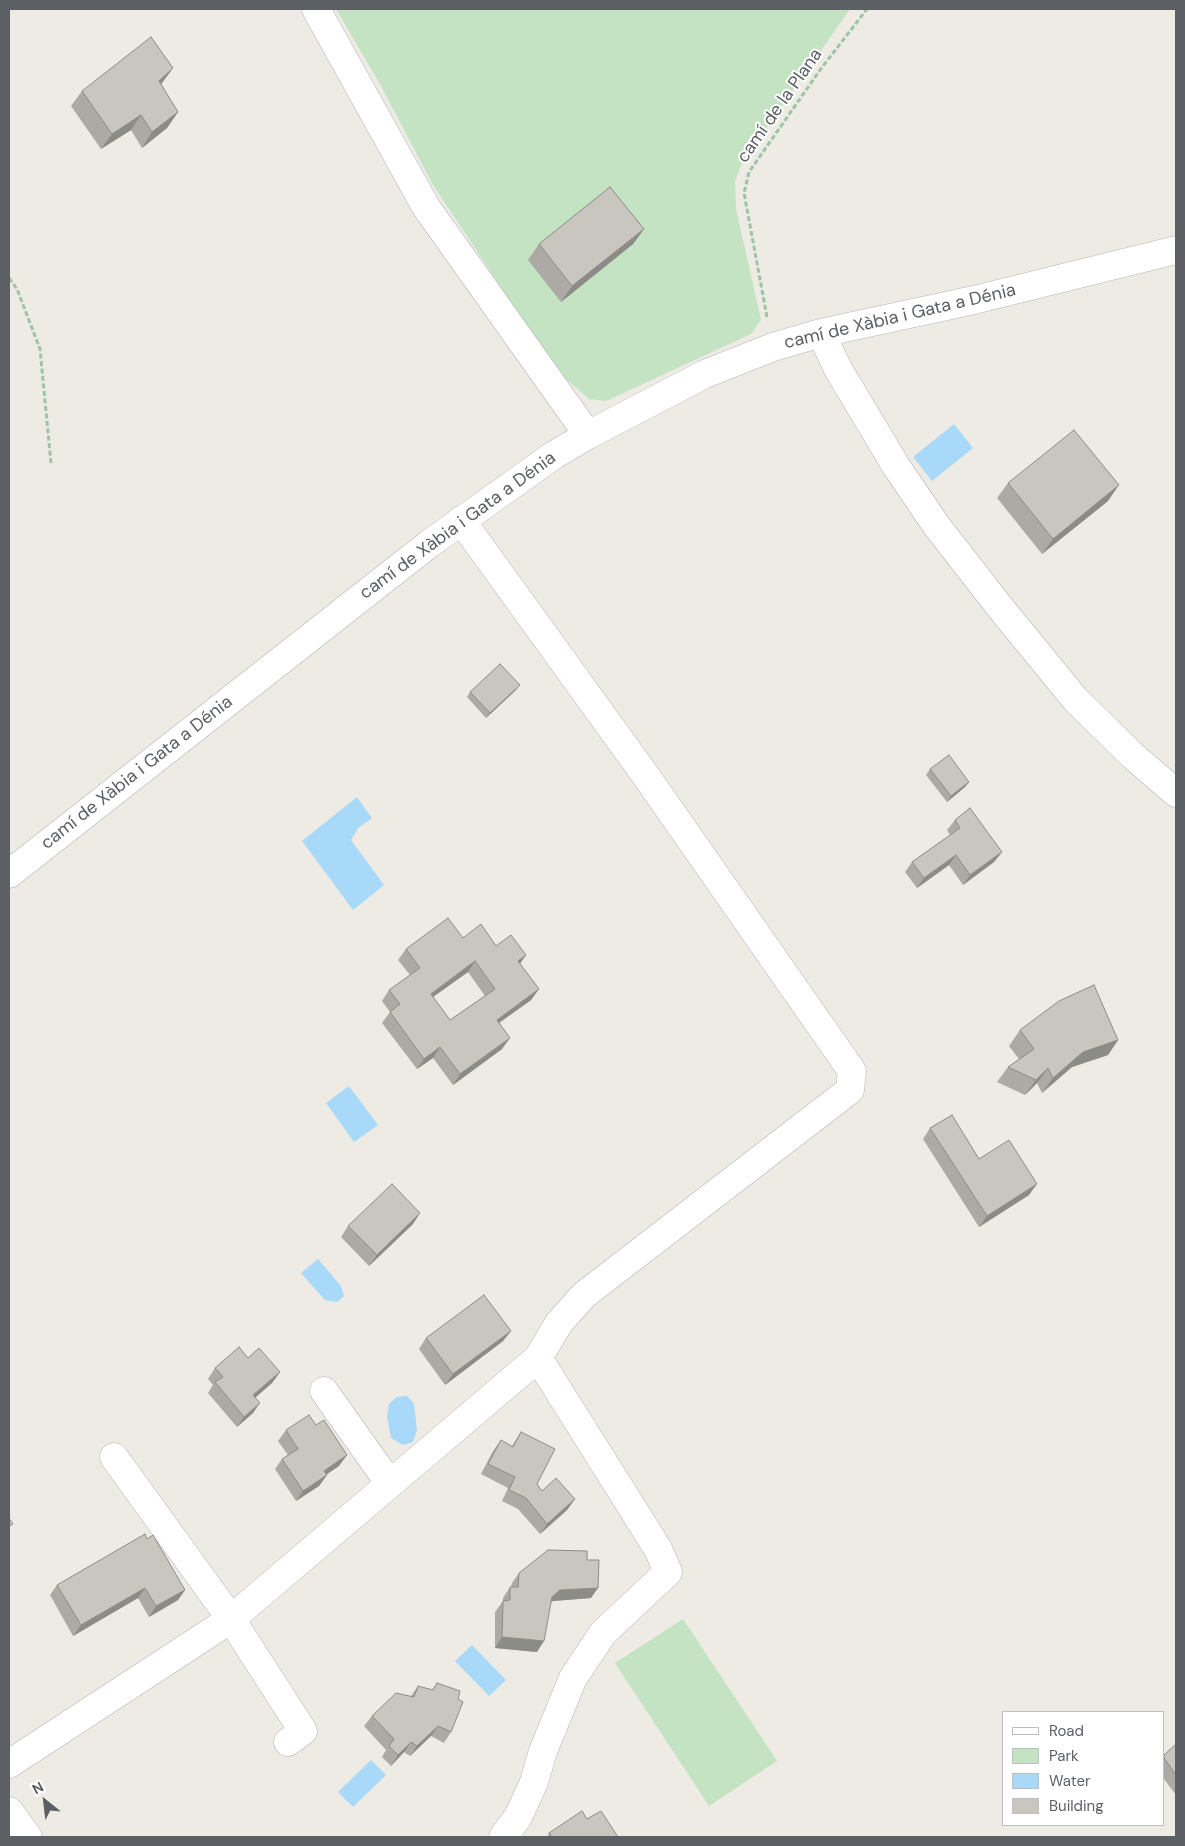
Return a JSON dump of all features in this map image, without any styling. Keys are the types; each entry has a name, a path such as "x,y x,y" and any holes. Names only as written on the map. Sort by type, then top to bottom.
{"street":[{"path":"316,9 426,207 588,435"},
{"name":"camí de Xàbia i Gata a Dénia","path":"9,874 461,520 554,455 588,435 705,374 773,347 821,333 974,300 1176,250"},
{"path":"821,333 838,369 896,466 936,525 993,599 1075,699 1133,756 1176,793"},
{"path":"9,1764 231,1619 538,1358 560,1324 584,1294 850,1090 852,1072 646,776 461,520"},
{"path":"503,1837 518,1817 534,1782 543,1751 572,1678 603,1632 668,1572 658,1549 538,1358"},
{"path":"324,1391 390,1484"},
{"path":"114,1457 231,1619 303,1731 288,1742"},
{"path":"9,1811 28,1837"}],"path":[{"name":"camí de la Plana","path":"773,347 744,193 749,172 820,70 868,9"},
{"path":"9,278 17,289 40,349 51,463"}],"green space":[{"path":"336,9 850,9 742,163 735,181 736,209 761,320 751,334 606,401 589,399 557,371 433,185 381,86"},
{"path":"683,1619 777,1761 709,1806 615,1663"}],"water":[{"path":"954,424 973,448 932,481 913,457"},
{"path":"357,797 372,818 358,828 351,840 384,885 353,910 302,841"},
{"path":"349,1086 378,1125 354,1142 326,1103"},
{"path":"318,1259 341,1286 344,1296 337,1302 325,1300 301,1273"},
{"path":"407,1396 414,1404 417,1430 413,1442 403,1445 391,1438 387,1417 389,1404 397,1397"},
{"path":"472,1645 506,1680 489,1696 455,1661"},
{"path":"371,1760 386,1775 353,1807 338,1792"}],"building":[{"path":"151,37 173,68 159,81 178,112 152,132 141,115 112,134 82,91"},
{"path":"610,187 644,229 572,286 539,244"},
{"path":"1074,430 1119,485 1053,539 1008,483"},
{"path":"500,664 520,685 490,713 470,692"},
{"path":"949,755 969,782 951,796 930,769"},
{"path":"970,808 1002,852 970,875 956,855 924,878 912,862 960,828 955,820"},
{"path":"448,918 463,938 481,924 496,946 511,935 526,955 518,961 539,989 497,1020 510,1038 460,1074 440,1047 424,1059 390,1012 400,1004 389,990 420,968 406,949","holes":["475,961 495,989 450,1020 431,994"]},
{"path":"1094,985 1118,1040 1083,1052 1053,1078 1048,1068 1036,1080 1008,1067 1034,1049 1020,1030 1059,1001"},
{"path":"952,1115 979,1159 1009,1140 1037,1184 987,1216 930,1128"},
{"path":"392,1184 420,1213 377,1255 348,1226"},
{"path":"484,1295 511,1331 453,1374 426,1338"},
{"path":"239,1347 248,1358 259,1348 280,1372 253,1395 260,1403 244,1417 215,1382 223,1377 215,1368"},
{"path":"309,1415 316,1425 324,1420 347,1455 324,1471 327,1475 303,1491 282,1459 298,1449 286,1430"},
{"path":"521,1432 555,1449 537,1484 542,1491 556,1478 575,1499 547,1524 526,1498 509,1490 515,1477 488,1464 501,1440 513,1447"},
{"path":"9,1518 13,1524 9,1526"},
{"path":"145,1534 147,1539 153,1535 185,1590 156,1606 145,1588 81,1625 57,1585"},
{"path":"548,1550 587,1551 587,1560 599,1560 598,1588 560,1590 552,1597 544,1641 502,1637 503,1601 510,1600 510,1587 518,1587 519,1573"},
{"path":"437,1683 460,1691 458,1699 463,1702 451,1732 438,1726 417,1746 411,1742 398,1755 389,1746 394,1739 372,1716 396,1693 414,1697 418,1686 433,1690"},
{"path":"1176,1744 1176,1775 1165,1759 1165,1754"},
{"path":"582,1811 587,1819 601,1811 618,1837 552,1837 549,1833"}]}
